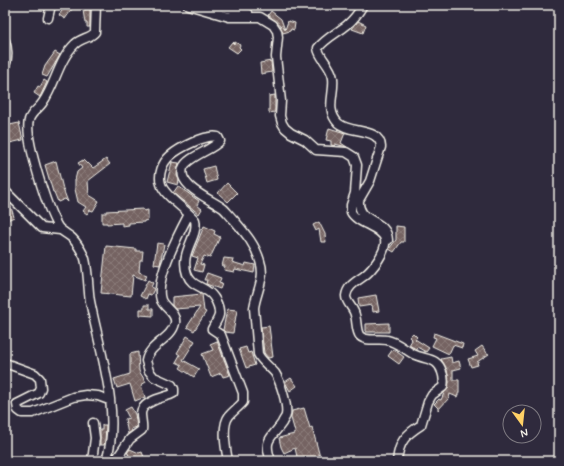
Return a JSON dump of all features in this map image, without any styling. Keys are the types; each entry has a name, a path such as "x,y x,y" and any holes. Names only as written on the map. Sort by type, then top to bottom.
{"street":[{"path":"48,18 51,5"},
{"path":"96,5 96,32 93,36 81,39 74,45 59,68 43,102 32,113 28,124 38,177 50,212 60,230 72,238 84,258 89,300 106,376 111,414 111,443 106,461"},
{"path":"188,5 229,17 260,17"},
{"path":"216,5 260,17 273,25 278,37 276,57 281,101 280,116 282,123 291,134 305,140 314,149 322,151 333,150 346,152 354,157 358,165 351,212 359,221 374,228 382,235 385,242 384,250"},
{"path":"363,5 348,24 322,43 318,48 319,52 329,66 333,78 333,91 330,103 338,123 352,130 372,134 378,138 381,144 370,181 359,200 359,204 362,214 385,229 388,243 377,261 365,275 354,282 349,288 346,296 355,313 358,333 360,336 367,339 384,339 391,341 417,356 436,360 442,370 444,382 443,387 432,395 428,402 421,425 407,434 402,441 397,461"},
{"path":"5,42 7,51 7,63 5,66"},
{"path":"228,461 225,448 226,421 243,402 243,393 221,335 212,329 219,315 216,301 207,290 191,282 186,270 185,257 196,223 195,220 163,189 160,179 161,169 170,156 179,150 207,137 218,137 220,141 189,161 183,169 183,174 186,182 191,188 224,209 244,232 256,250 263,274 254,308 258,354 276,375 285,399 286,416 271,435 267,444 271,461"},
{"path":"5,191 42,228 60,230"},
{"path":"115,461 130,439 141,432 142,409 146,405 174,393 172,385 154,377 146,361 149,353 174,328 176,319 161,301 160,288 162,276 174,242 189,214"},
{"path":"5,362 35,374 40,379 41,388 39,393 17,404 18,410 22,413 33,413 73,397 86,395 98,396 109,400"},
{"path":"92,461 95,438 93,423"}],"building":[{"path":"66,5 72,9 65,19 59,15"},
{"path":"90,9 90,27 87,27 83,10"},
{"path":"271,11 281,19 285,30 288,21 295,23 294,30 291,29 290,31 283,33 280,26 282,26 268,15"},
{"path":"358,21 366,25 363,33 352,29"},
{"path":"232,42 240,45 239,47 241,49 237,53 228,47"},
{"path":"55,52 60,55 47,77 42,75 45,66"},
{"path":"271,61 272,72 261,74 260,63"},
{"path":"44,80 47,82 40,97 34,93"},
{"path":"275,95 275,112 269,113 269,96"},
{"path":"19,123 23,140 5,144 5,126"},
{"path":"329,128 345,133 341,143 347,147 335,144 335,146 331,145 331,141 326,140"},
{"path":"106,159 110,164 88,181 89,195 99,201 93,211 90,210 87,214 83,211 86,207 78,202 75,189 77,172 82,168 78,163 83,160 93,168"},
{"path":"56,161 68,202 65,199 58,202 53,192 45,165"},
{"path":"172,162 179,163 177,175 179,180 178,185 167,182"},
{"path":"214,166 217,180 207,183 203,169"},
{"path":"227,183 237,193 228,202 218,193"},
{"path":"178,186 199,201 197,205 202,209 199,214 173,193"},
{"path":"10,204 14,217 5,221 5,206"},
{"path":"143,209 144,211 148,210 148,220 144,222 129,223 129,225 122,226 122,223 102,223 102,213 106,213 106,211"},
{"path":"319,222 325,234 326,242 321,242 319,229 316,231 313,225"},
{"path":"204,226 215,231 214,234 220,237 210,258 204,256 200,264 204,265 202,272 194,270 198,258 192,256"},
{"path":"396,226 404,227 404,242 401,242 394,252 389,249 396,240"},
{"path":"157,243 164,244 160,265 154,264"},
{"path":"106,246 143,251 142,260 140,260 139,272 147,275 145,280 133,275 131,296 101,293"},
{"path":"224,258 233,259 232,262 245,266 246,263 255,265 254,273 235,269 234,272 224,270 225,266 222,266"},
{"path":"207,273 221,278 219,283 222,284 220,289 206,284 207,280 204,280"},
{"path":"148,280 153,283 151,287 154,289 151,295 148,294 146,299 140,296"},
{"path":"202,294 204,311 206,312 194,331 187,327 200,307 175,309 172,306 172,297"},
{"path":"376,295 379,311 373,312 372,305 359,307 358,298"},
{"path":"144,305 149,305 149,309 153,309 153,316 140,315 140,309 144,309"},
{"path":"227,309 237,310 233,333 225,332 223,330"},
{"path":"389,323 389,332 366,332 366,324"},
{"path":"269,326 273,357 268,358 264,353 261,327"},
{"path":"413,333 417,337 415,339 429,348 426,352 409,345 412,340 409,337"},
{"path":"434,333 463,344 462,348 453,345 449,354 432,346 436,338 433,337"},
{"path":"187,336 195,341 183,360 199,369 194,377 180,368 182,365 176,362 180,355 177,353"},
{"path":"217,341 230,375 223,377 221,373 211,377 202,354 213,350 210,344"},
{"path":"482,346 489,354 477,362 478,365 471,367 468,359 478,356 475,351"},
{"path":"246,347 248,353 251,352 255,365 246,368 239,349"},
{"path":"393,349 404,357 399,364 388,356"},
{"path":"138,352 139,371 146,382 141,385 145,397 135,401 130,384 117,388 114,379 130,374 130,354"},
{"path":"451,357 452,363 459,361 461,368 453,370 453,380 459,380 459,392 457,397 450,394 449,398 438,410 434,404 439,399 441,400 448,388 449,382 447,370 441,359"},
{"path":"291,378 297,386 290,391 285,382"},
{"path":"131,407 135,414 137,427 131,429 132,431 128,434 125,419 129,418 125,410"},
{"path":"304,408 310,428 312,427 321,461 298,461 295,448 284,453 281,447 279,438 294,434 295,432 291,418 292,411"},
{"path":"102,425 106,425 105,442 104,445 100,445 100,430 102,430"},
{"path":"130,449 139,453 142,452 144,457 136,461 123,461 129,454 127,453"}]}
